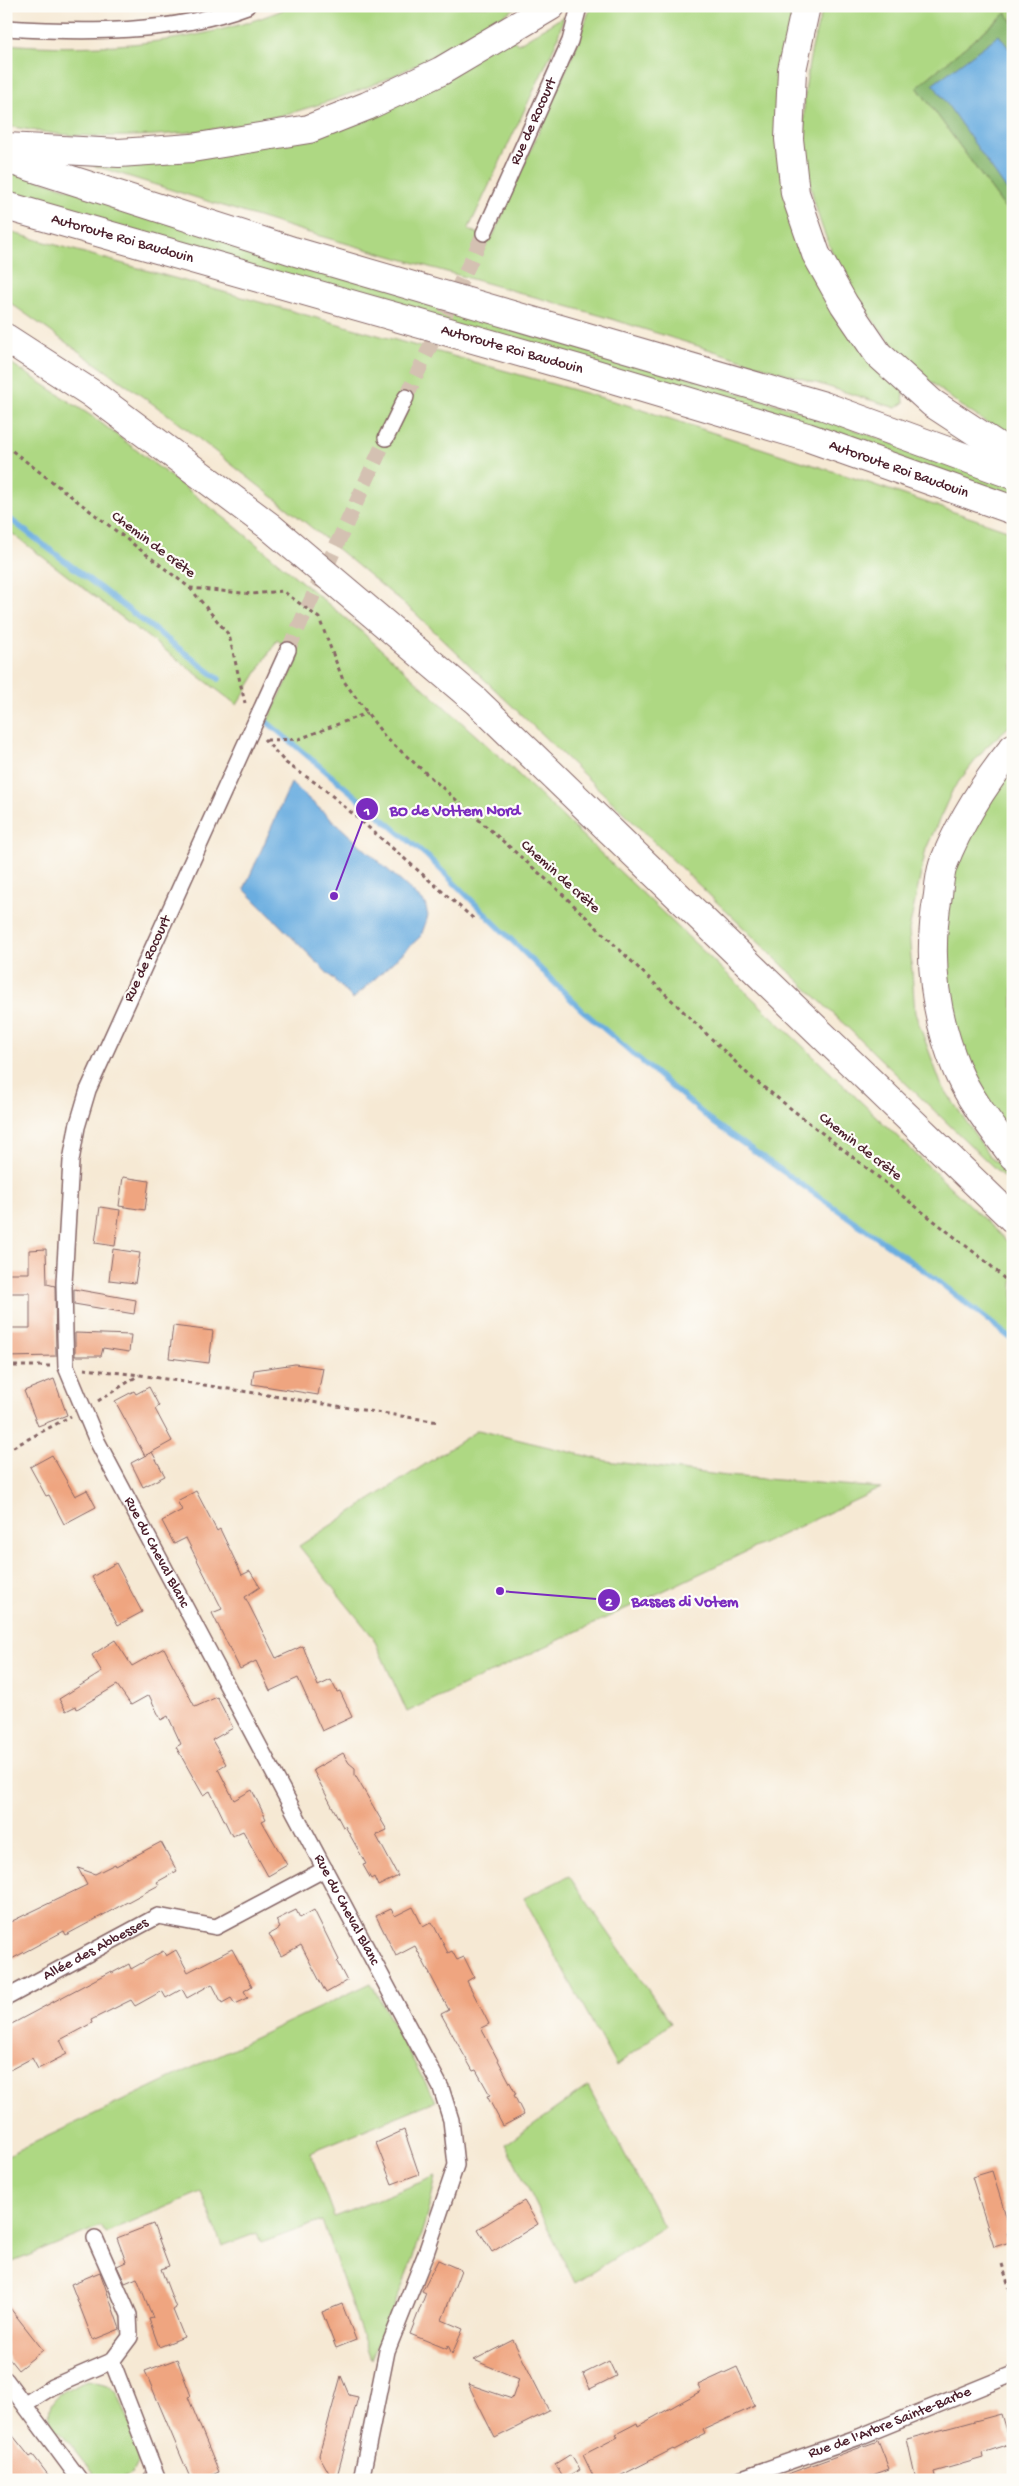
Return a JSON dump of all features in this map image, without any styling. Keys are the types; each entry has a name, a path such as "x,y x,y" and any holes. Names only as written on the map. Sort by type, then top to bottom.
{"highway":[{"path":"6,147 119,153 192,148 309,129 367,106 441,71 551,6"},
{"path":"806,6 792,70 789,139 795,193 816,254 844,304 878,354 932,403 1013,456"},
{"path":"6,159 293,251 824,406 1013,474"},
{"name":"Autoroute Roi Baudouin","path":"6,206 586,370 806,437 1013,510"},
{"path":"6,338 91,393 269,526 476,701 1013,1219"},
{"path":"1013,748 984,783 971,806 943,867 934,918 932,972 942,1024 958,1071 1013,1156"}],"street":[{"path":"6,28 78,31 157,26 232,12 247,6"},
{"name":"Rue de Rocourt","path":"484,233 570,41 579,7"},
{"path":"386,438 406,397"},
{"name":"Rue de Rocourt","path":"64,1284 71,1161 77,1127 88,1090 288,650"},
{"name":"Rue du Cheval Blanc","path":"64,1284 66,1367 97,1441 440,2088 451,2120 456,2165 426,2254 387,2351 361,2480"},
{"name":"Allée des Abbesses","path":"6,1998 158,1916 216,1927 325,1869"},
{"path":"25,2404 52,2387 112,2361 130,2337 129,2315 95,2238"},
{"path":"112,2361 157,2477 151,2480"},
{"name":"Rue de l'Arbre Sainte-Barbe","path":"736,2480 868,2433 1013,2374"},
{"path":"6,2380 80,2480"}],"path":[{"name":"Chemin de crête","path":"6,446 190,588 252,594 283,591 319,618 343,680 385,737 556,888 752,1078 937,1222 989,1264 1013,1287"},
{"path":"190,588 229,635 252,732 266,740 286,763 323,788 474,919"},
{"path":"266,740 300,739 367,713"},
{"path":"6,1366 66,1367 140,1375 439,1422"},
{"path":"1002,2264 1013,2299"}],"green space":[{"path":"292,6 519,6 441,52 393,76 316,106 276,117 194,132 153,135 70,135 6,126 6,44 77,47 152,42 225,29 260,19"},
{"path":"591,6 799,6 789,194 903,392 904,403 896,408 602,316 306,232 73,159 205,155 512,39 518,44 564,16 556,43 468,230 492,238 577,45"},
{"path":"824,6 1013,6 1013,22 1005,14 917,87 1013,219 1013,438 956,402 907,359 866,311 834,257 814,199 804,138 807,73"},
{"path":"1006,13 1013,22 1013,219 917,87"},
{"path":"6,170 819,417 1013,486 1013,499 6,194"},
{"path":"6,231 624,404 863,481 1013,532 1013,723 986,747 953,789 926,849 909,930 915,1013 941,1084 990,1157 1013,1177 1013,1186 414,612 306,523 170,416 6,300"},
{"path":"6,360 96,419 231,523 362,632 502,759 1013,1247 1013,1340 929,1274 714,1123 582,1010 427,856 267,722 299,657 277,640 237,705 6,529"},
{"path":"1013,758 1013,1139 968,1077 942,999 947,879"},
{"path":"478,1430 607,1461 727,1476 881,1488 407,1712 373,1637 299,1546"},
{"path":"569,1876 671,2023 616,2066 524,1898"},
{"path":"371,1983 435,2101 310,2152 334,2217 436,2176 417,2247 371,2360 322,2221 261,2243 257,2233 222,2246 201,2192 105,2233 101,2226 8,2264 6,2262 6,2156"},
{"path":"588,2086 664,2227 575,2283 506,2144"},
{"path":"88,2380 108,2385 118,2394 139,2445 138,2460 131,2474 121,2480 92,2480 87,2478 93,2473 60,2431 55,2432 51,2421 49,2412 51,2404 56,2398 62,2392"}],"water":[{"path":"999,35 1013,54 1013,199 933,84"},
{"path":"291,783 425,903 428,916 421,936 353,999 244,889"}],"building":[{"path":"123,1177 149,1181 145,1210 119,1206"},
{"path":"100,1207 120,1210 115,1246 95,1243"},
{"path":"46,1249 47,1284 55,1286 56,1356 6,1357 6,1328 30,1328 30,1293 9,1293 9,1291 6,1291 6,1273 29,1273 29,1250"},
{"path":"113,1249 140,1253 135,1283 109,1280"},
{"path":"74,1289 136,1300 134,1314 74,1304"},
{"path":"173,1326 213,1331 209,1363 169,1358"},
{"path":"75,1333 131,1335 129,1352 103,1348 101,1356 75,1356"},
{"path":"295,1364 323,1368 318,1395 252,1384 254,1370"},
{"path":"54,1379 67,1415 38,1426 24,1391"},
{"path":"149,1387 159,1406 155,1409 172,1441 145,1456 115,1401 134,1391 136,1394"},
{"path":"152,1452 165,1476 143,1487 131,1463"},
{"path":"52,1455 75,1496 87,1490 96,1507 64,1524 49,1495 46,1496 30,1467"},
{"path":"196,1491 217,1531 220,1529 242,1575 250,1571 260,1587 245,1597 276,1658 303,1646 318,1686 331,1680 337,1692 340,1691 352,1717 322,1731 298,1678 270,1691 256,1661 240,1669 212,1613 222,1609 186,1538 174,1544 162,1521 182,1510 177,1501"},
{"path":"116,1563 142,1612 118,1625 92,1577"},
{"path":"115,1640 132,1666 164,1648 195,1707 217,1697 233,1728 212,1740 226,1764 218,1769 234,1800 252,1790 266,1819 262,1821 287,1865 268,1876 243,1831 232,1836 210,1791 203,1795 176,1747 181,1744 168,1716 161,1720 149,1695 131,1705 117,1685 77,1709 76,1706 66,1711 59,1699 102,1672 92,1655"},
{"path":"343,1753 349,1763 355,1768 355,1775 387,1830 376,1835 398,1876 378,1886 374,1877 371,1879 363,1865 366,1864 345,1826 343,1827 313,1770"},
{"path":"161,1842 177,1871 157,1882 159,1885 66,1935 64,1931 6,1962 6,1924 87,1885 78,1868 95,1874 115,1864 116,1866"},
{"path":"413,1907 423,1927 432,1922 448,1953 452,1951 457,1960 464,1957 474,1977 467,1981 489,2024 481,2028 516,2094 514,2095 524,2115 503,2126 487,2096 490,2095 476,2070 473,2071 441,2014 449,2010 415,1946 396,1956 376,1916 391,1909 395,1916"},
{"path":"296,1910 300,1918 314,1910 339,1960 337,1962 347,1981 326,1993 301,1945 281,1956 269,1934 280,1928 276,1920"},
{"path":"232,1949 252,1986 244,1991 248,1998 235,2004 231,1998 222,2003 212,1984 187,1998 182,1989 166,1998 162,1991 135,2006 131,2000 91,2020 92,2023 60,2040 67,2054 38,2069 32,2058 6,2072 6,2027 111,1971 112,1973 129,1964 131,1969 163,1951 166,1956 176,1950 188,1972"},
{"path":"404,2130 419,2174 392,2184 376,2143"},
{"path":"992,2171 1011,2232 1007,2233 1010,2242 994,2247 972,2177"},
{"path":"524,2201 538,2224 492,2252 478,2229"},
{"path":"153,2224 169,2266 161,2269 176,2308 173,2310 184,2337 159,2347 149,2319 153,2318 137,2278 125,2283 117,2266 126,2262 117,2238"},
{"path":"438,2260 461,2270 442,2320 463,2329 452,2354 448,2345 447,2349 410,2334 426,2293 422,2291"},
{"path":"100,2272 120,2329 93,2340 71,2284"},
{"path":"6,2303 43,2350 18,2370 6,2355"},
{"path":"342,2304 356,2340 336,2348 322,2312"},
{"path":"513,2340 549,2411 495,2438 468,2384 512,2399 519,2379 474,2360"},
{"path":"177,2359 191,2396 188,2397 219,2472 200,2480 191,2480 145,2371"},
{"path":"609,2361 616,2376 590,2389 583,2374"},
{"path":"737,2367 755,2406 703,2430 705,2434 612,2480 595,2480 583,2455 618,2437 616,2434 637,2423 638,2426 701,2391 698,2385"},
{"path":"341,2376 349,2395 358,2397 336,2480 333,2480 319,2455"},
{"path":"1001,2414 1010,2444 982,2453 983,2458 934,2472 936,2480 916,2480 907,2439"},
{"path":"6,2427 30,2457 33,2455 52,2480 6,2480"},
{"path":"878,2441 889,2469 859,2480 783,2480 782,2476"},
{"path":"571,2454 580,2470 564,2479 555,2464"}],"waterway":[{"path":"6,516 219,679"},
{"path":"267,722 427,856 582,1010 714,1123 929,1274 1013,1340"}],"tunnel":[{"path":"406,397 484,233"},
{"path":"288,650 386,438"}],"place":[{"name":"BO de Vottem Nord","path":"334,896"},
{"name":"Basses di Votem","path":"500,1591"}]}
